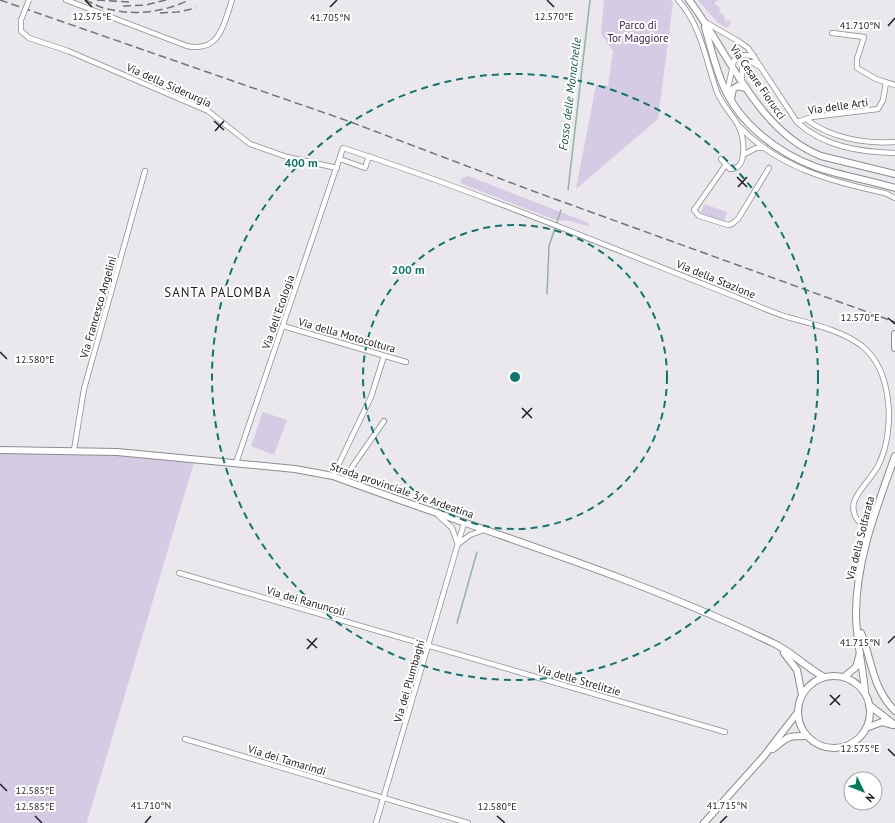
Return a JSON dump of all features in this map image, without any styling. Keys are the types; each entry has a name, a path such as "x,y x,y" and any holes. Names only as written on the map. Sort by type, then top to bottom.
{"main road":[{"name":"Via Cesare Fiorucci","path":"689,0 746,88 778,128 810,151 832,159 895,174"},
{"name":"Via Cesare Fiorucci","path":"703,21 712,57 729,96 753,127 775,146 806,163 826,170 895,188"},
{"path":"729,96 733,89 738,86 746,88"},
{"path":"895,334 895,348"},
{"name":"Strada provinciale 3/e Ardeatina","path":"0,450 74,450 117,452 295,469 333,476 639,585 787,650 811,670 824,677"},
{"name":"Via della Solfarata","path":"865,692 856,622 859,576 870,529 895,456"},
{"path":"856,622 879,689 895,711"},
{"path":"704,823 764,756 798,712 802,695 798,670 775,645"},
{"path":"844,677 856,667 860,652"},
{"path":"798,712 802,729 807,736 824,747 844,747 856,740 866,728 869,721 870,705 865,692 860,686 844,677 824,677 811,684 802,695"},
{"path":"870,705 895,725"},
{"path":"866,728 882,722 895,725"},
{"path":"764,756 787,738 796,735 807,736"}],"street":[{"name":"Via della Siderurgia","path":"29,0 21,20 21,31 27,37 68,51 208,111 250,144 287,156 337,168"},
{"path":"66,0 187,46 198,47 209,44 219,35 232,0"},
{"path":"678,0 689,15 698,33 718,95 737,123 747,133 780,159 802,170 885,193 895,198"},
{"name":"Via delle Arti","path":"703,21 738,41 754,56 797,122 813,135 829,143 873,151 895,153"},
{"path":"832,33 864,36 857,59 857,68 886,83 895,85"},
{"path":"729,96 734,60 741,56 754,56"},
{"path":"742,80 742,69 747,62 754,63 764,71"},
{"name":"Via delle Arti","path":"797,122 812,117 878,109 881,106 886,83"},
{"path":"806,119 814,126 835,136 860,140 895,142"},
{"path":"721,159 725,166 731,169 736,167 741,162 743,155 742,135 737,123"},
{"path":"747,133 753,127"},
{"name":"Via della Stazione","path":"340,159 343,148 369,156 556,226 775,312 834,332 854,341 874,360 882,374 888,409 887,436 882,456 875,471 858,494 854,505 856,518 862,525 870,529"},
{"path":"743,155 756,148 765,148"},
{"path":"337,168 340,159 365,168 369,156"},
{"path":"802,170 806,163"},
{"path":"725,166 694,210 698,215 728,225 732,224 738,219 770,168"},
{"name":"Via dell'Ecologia","path":"236,463 337,168"},
{"name":"Via Francesco Angelini","path":"74,450 84,389 145,171"},
{"path":"865,188 867,180"},
{"name":"Via della Motocoltura","path":"283,326 406,362"},
{"path":"333,476 371,397 384,356"},
{"path":"345,481 352,467 384,422"},
{"path":"433,512 452,528 458,544 470,535 485,530"},
{"name":"Via dei Plumbaghi","path":"376,823 464,523"},
{"name":"Via dei Ranuncoli","path":"179,573 428,646"},
{"name":"Via delle Strelitzie","path":"428,646 725,732"},
{"name":"Via dei Tamarindi","path":"185,739 468,823"}],"green space":[{"name":"Parco di Tor Maggiore","path":"604,0 671,0 673,3 658,119 576,189 596,85 608,86 613,51 601,34"},
{"path":"698,0 721,0 715,1 715,4 720,8 719,12 724,15 725,21 730,20 731,23 726,28 717,22"},
{"path":"468,176 589,224 588,226 571,221 555,220 462,184 460,181 462,178"},
{"path":"704,204 727,212 724,222 701,213"},
{"path":"263,412 287,420 274,455 251,446"},
{"path":"0,449 74,450 195,459 87,822 88,823 0,823"}],"waterway":[{"name":"Fosso delle Monachelle","path":"568,190 590,0"},
{"name":"Fosso delle Monachelle","path":"547,294 549,246 561,210"},
{"name":"Fosso delle Monachelle","path":"457,623 477,552"}],"railway":[{"path":"0,0 348,121 530,190 895,322"},
{"path":"85,0 99,7 128,12 149,12 160,10 189,0"},
{"path":"97,0 131,2"},
{"path":"123,6 146,5 166,0"},
{"path":"160,13 178,12 196,8"}],"district":[{"name":"SANTA PALOMBA","path":"218,292"}]}
